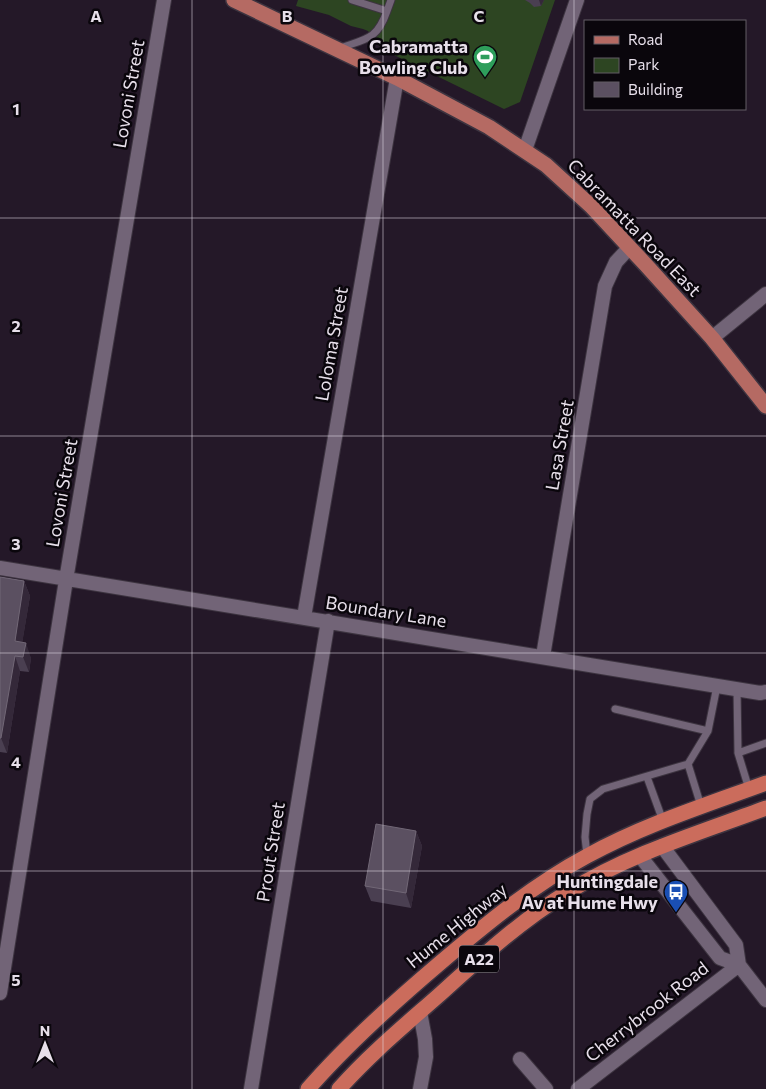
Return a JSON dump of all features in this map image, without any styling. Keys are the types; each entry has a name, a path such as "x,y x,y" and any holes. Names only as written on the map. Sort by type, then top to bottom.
{"highway":[{"name":"Hume Highway","path":"308,1089 354,1040 481,928 533,889 614,842 766,783"},
{"name":"A22","path":"338,1089 392,1035 480,958 533,916 568,892 607,871 662,846 766,808"}],"main road":[{"name":"Cabramatta Road East","path":"234,0 397,78 489,127 546,165 591,206 712,338 766,406"}],"street":[{"name":"Lovoni Street","path":"0,993 66,580 164,0"},
{"path":"525,150 577,0"},
{"name":"Loloma Street","path":"304,618 397,78"},
{"name":"Lasa Street","path":"543,656 605,286 616,262 629,248"},
{"path":"712,338 766,294"},
{"name":"Boundary Lane","path":"0,568 760,693 766,692"},
{"name":"Prout Street","path":"251,1089 328,621"},
{"path":"662,846 736,945 738,965"},
{"path":"640,856 720,958 738,965 761,983 766,1000"},
{"name":"Cherrybrook Road","path":"578,1089 738,965"},
{"path":"420,1012 426,1048 420,1089"},
{"path":"520,1059 546,1089"}],"lane":[{"path":"352,0 387,11"},
{"path":"337,49 374,35 384,22 391,0"},
{"path":"587,856 586,830 590,799 603,789 688,764 708,731 718,686"},
{"path":"737,689 738,753 749,789"},
{"path":"615,709 708,731"},
{"path":"738,753 766,743"},
{"path":"688,764 702,807"},
{"path":"647,777 663,822"}],"green space":[{"name":"Cabramatta Bowling Club","path":"298,0 555,0 520,102 504,109 392,54 376,44 368,31 351,26 329,15 296,6"}],"building":[{"path":"0,577 24,581 15,641 26,643 23,657 15,656 1,738 0,738"},
{"path":"376,824 416,831 406,893 365,886"}],"place":[{"name":"Cabramatta Bowling Club","path":"485,78"},
{"name":"Huntingdale Av at Hume Hwy","path":"676,913"}]}
